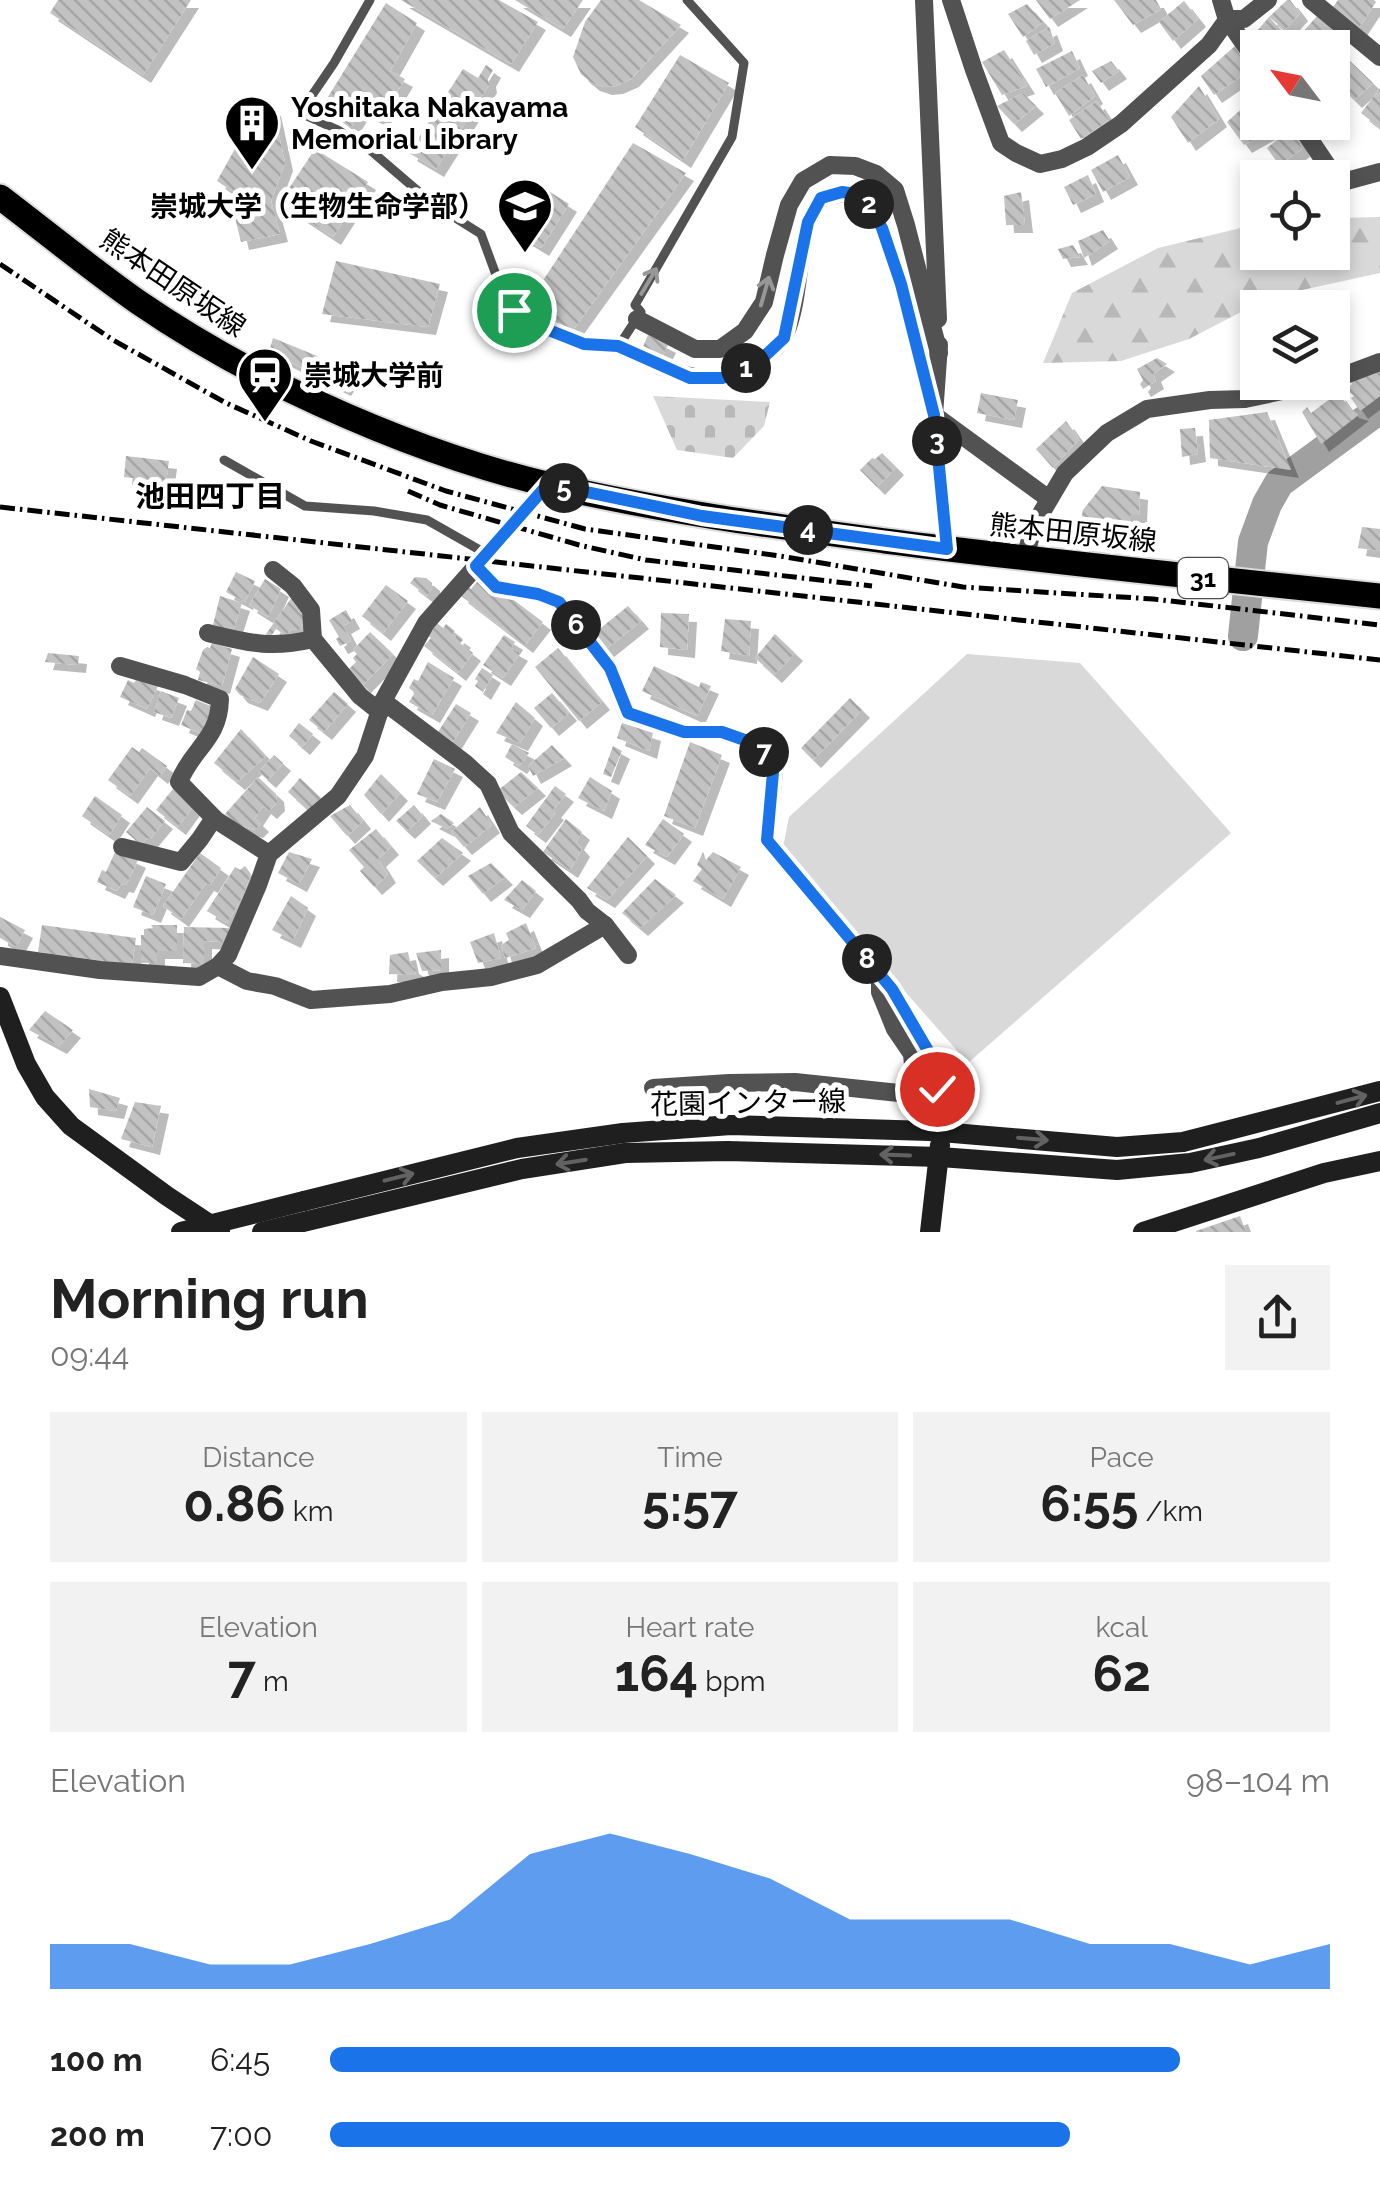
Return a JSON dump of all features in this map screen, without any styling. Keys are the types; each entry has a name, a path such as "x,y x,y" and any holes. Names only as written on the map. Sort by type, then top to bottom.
{"main road":[{"name":"熊本田原坂線","path":"0,197 138,302 209,347 288,389 449,455 548,484 702,516 947,549 1380,596"},
{"path":"0,997 26,1064 45,1097 71,1126 221,1232"},
{"name":"花園インター線","path":"262,1232 309,1210 517,1148 623,1132 730,1125 935,1131 1117,1147 1183,1142 1380,1091"},
{"name":"花園インター線","path":"180,1232 624,1154 728,1150 940,1157 1117,1170 1190,1163 1258,1148 1380,1112"},
{"path":"930,1232 940,1157 935,1131"},
{"path":"1143,1232 1324,1173 1380,1160"}],"street":[{"path":"924,0 939,353 934,415"},
{"path":"952,0 1001,143 1040,164 1087,147 1121,124 1209,44 1226,19"},
{"path":"1222,0 1226,19 1240,39"},
{"path":"1226,19 1244,19 1268,0"},
{"path":"1311,0 1380,57"},
{"path":"1310,140 1339,183 1380,172"},
{"path":"636,319 695,349 720,349 745,331 764,302 789,205 803,181 830,165 855,166 876,174 895,190 939,353"},
{"path":"660,366 690,378 722,378 766,355 784,338 808,222 821,198 842,192 864,195 882,228 901,284 934,415 947,549"},
{"path":"1350,373 1380,362"},
{"path":"1025,559 1033,527 1065,473 1108,433 1147,410 1240,398"},
{"path":"934,415 1049,499"},
{"path":"0,956 100,970 199,977 218,966 228,955 268,854 338,796 366,756 381,707 426,623 548,484"},
{"path":"480,560 496,587 559,602 610,668 628,713 684,732 722,732 753,743 774,761 767,840 892,989 930,1054 937,1089 935,1131"},
{"path":"273,570 293,586 312,610 313,639 360,696 466,763 488,784 511,833 605,925 628,955"},
{"path":"208,633 260,646 313,639"},
{"path":"120,666 220,699 219,720 179,782 214,818 268,854"},
{"path":"122,847 181,862 214,818"},
{"path":"218,966 246,981 274,986 311,1000 390,994 537,966 605,925"},
{"path":"654,1088 795,1082 899,1093 911,1090 912,1054 894,1029 880,992 880,975"}],"lane":[{"path":"370,0 300,113 369,149 434,204 481,234 499,283 514,310 546,329 584,344 618,346 660,366"},
{"path":"618,346 641,312 635,306 732,137 744,63 687,0"},
{"path":"224,460 305,506 426,520 480,560"}],"green space":[{"path":"1380,217 1380,273 1302,290 1240,290 1240,313 1189,339 1121,361 1043,363 1072,293 1158,248 1240,228 1240,270 1350,270 1350,218"},
{"path":"653,396 770,402 764,426 733,458 677,450"},
{"path":"967,654 1080,663 1231,833 968,1063 782,852 789,817"}],"building":[{"path":"58,0 191,0 143,75 50,13"},
{"path":"401,0 499,0 538,22 511,64"},
{"path":"515,0 583,0 563,29"},
{"path":"601,0 639,0 681,25 631,79 615,86 592,83 581,74 573,57 585,22"},
{"path":"1036,0 1080,0 1050,19"},
{"path":"1114,0 1156,0 1161,9 1133,25"},
{"path":"1290,0 1300,13 1285,30 1269,17"},
{"path":"1338,0 1376,2 1357,31 1328,14"},
{"path":"1184,1 1198,19 1173,41 1159,22"},
{"path":"386,3 417,23 390,71 405,79 381,119 361,110 351,127 323,105"},
{"path":"1027,4 1043,22 1023,37 1008,14"},
{"path":"1317,16 1333,29 1332,30 1305,30"},
{"path":"1269,17 1281,30 1258,30"},
{"path":"1049,27 1055,43 1034,55 1026,41"},
{"path":"1235,46 1240,55 1240,77 1214,95 1201,76"},
{"path":"1004,50 1027,86 1002,95 982,62"},
{"path":"1072,51 1080,68 1046,87 1036,69"},
{"path":"680,55 729,83 683,160 635,127"},
{"path":"1111,61 1119,71 1101,83 1092,71"},
{"path":"1350,61 1373,83 1354,100 1350,96"},
{"path":"486,65 493,70 489,85 436,169 409,153 463,69 478,78"},
{"path":"1083,75 1095,96 1069,116 1055,93"},
{"path":"1199,86 1219,119 1188,143 1171,117"},
{"path":"1380,88 1380,128 1361,113"},
{"path":"1023,93 1036,106 1014,124 997,106"},
{"path":"1097,101 1109,120 1081,139 1069,120"},
{"name":"Yoshitaka Nakayama Memorial Library","path":"273,108 285,163 271,201 280,234 241,242 232,191 217,181 251,120"},
{"path":"1240,110 1240,140 1227,122"},
{"path":"1277,140 1298,140 1302,149 1286,160 1275,160 1267,148"},
{"path":"633,143 686,173 571,333 527,305"},
{"path":"315,149 368,182 333,237 280,202"},
{"path":"1118,155 1130,177 1103,192 1091,170"},
{"path":"1088,175 1096,194 1073,205 1064,187"},
{"path":"536,183 569,204 541,248 507,227 517,202 521,206"},
{"path":"1021,192 1025,225 1006,225 1004,196"},
{"path":"1103,230 1110,241 1084,258 1078,241"},
{"path":"1073,245 1080,257 1063,259 1058,249"},
{"path":"336,261 440,284 428,327 322,314"},
{"path":"648,335 668,345 661,359 642,349"},
{"path":"273,338 354,371 343,388 269,352"},
{"path":"1157,358 1167,364 1153,374 1156,381 1143,389 1137,369"},
{"path":"1380,362 1380,396 1360,411 1351,398 1351,382"},
{"path":"981,393 1018,400 1014,420 977,413"},
{"path":"1329,400 1343,400 1351,410 1361,413 1321,444 1302,412 1307,407 1311,413"},
{"path":"1267,412 1291,470 1210,458 1209,420"},
{"path":"1066,421 1079,439 1053,468 1036,449"},
{"path":"1195,428 1198,454 1182,457 1180,429"},
{"path":"882,453 896,467 877,487 860,470"},
{"path":"126,456 169,461 166,482 124,477"},
{"path":"1102,486 1140,492 1139,515 1130,515 1128,537 1078,533 1083,510"},
{"path":"1362,527 1380,529 1380,551 1358,548"},
{"path":"236,572 255,581 245,602 226,592"},
{"path":"415,577 432,583 427,596 410,583"},
{"path":"480,578 543,622 525,645 460,595"},
{"path":"265,579 281,589 268,617 249,605"},
{"path":"386,585 408,601 383,633 362,616"},
{"path":"220,596 242,603 233,631 213,625"},
{"path":"292,597 303,605 298,612 307,618 299,630 291,629 286,636 276,629 269,639 266,634"},
{"path":"628,606 641,621 605,650 592,635"},
{"path":"346,610 352,621 343,626 351,641 340,646 329,620"},
{"path":"661,613 689,614 687,650 660,647"},
{"path":"725,619 751,621 749,656 721,651"},
{"path":"437,623 455,631 452,635 463,640 460,643 473,653 458,673 424,646"},
{"path":"370,632 393,654 363,685 348,670 356,662 353,650"},
{"path":"775,634 795,653 774,675 755,658"},
{"path":"504,635 515,642 511,648 520,653 503,678 483,665"},
{"path":"212,643 232,649 222,686 198,680 200,672 196,669 203,650"},
{"path":"558,648 602,702 579,721 535,667"},
{"path":"48,653 79,656 78,665 45,662"},
{"path":"253,657 279,674 260,703 235,689"},
{"path":"428,662 454,678 432,715 409,702 414,694 409,688 414,679 418,681"},
{"path":"654,666 699,687 701,682 711,686 697,716 642,691"},
{"path":"482,668 493,675 483,692 475,686"},
{"path":"138,677 158,686 147,709 120,697 128,680 134,683"},
{"path":"161,691 179,698 171,718 154,712"},
{"path":"334,692 348,704 324,732 309,720"},
{"path":"552,693 569,713 551,728 534,708"},
{"path":"850,698 862,710 813,760 801,748"},
{"path":"196,700 213,707 202,734 181,725"},
{"path":"516,702 535,718 520,743 496,733"},
{"path":"456,704 471,713 453,742 438,732"},
{"path":"299,723 313,734 302,747 289,736"},
{"path":"622,723 653,733 649,751 617,738"},
{"path":"241,729 266,756 237,782 214,763"},
{"path":"690,742 722,755 695,828 664,816"},
{"path":"512,744 529,753 519,766 505,757"},
{"path":"552,745 564,758 533,776 528,766"},
{"path":"613,746 622,751 611,777 603,774"},
{"path":"132,747 139,752 142,748 167,766 160,776 150,768 130,796 108,780"},
{"path":"274,755 283,763 268,780 259,772"},
{"path":"434,759 455,769 437,802 417,794"},
{"path":"521,772 538,788 514,807 497,791"},
{"path":"381,774 400,793 381,814 364,795"},
{"path":"258,777 276,794 277,803 269,811 263,806 255,818 261,824 255,830 237,825 225,814"},
{"path":"590,777 612,791 604,811 578,798"},
{"path":"300,778 321,798 309,811 288,792"},
{"path":"555,786 566,794 538,835 526,826"},
{"path":"173,789 194,805 178,827 156,810"},
{"path":"95,796 122,815 109,835 82,816"},
{"path":"350,805 363,821 347,836 330,816"},
{"path":"414,805 423,816 407,831 396,821"},
{"path":"147,807 165,821 141,845 126,832"},
{"path":"480,807 492,825 464,847 451,832"},
{"path":"441,814 454,823 447,829 431,821"},
{"path":"566,819 582,832 576,842 582,849 570,870 543,852"},
{"path":"663,819 684,834 667,857 645,845"},
{"path":"376,829 391,847 378,859 388,875 374,887 349,850"},
{"path":"628,837 647,856 607,900 587,888"},
{"path":"442,838 463,853 435,878 417,861"},
{"path":"116,850 138,860 126,885 121,884 117,891 97,882"},
{"path":"289,852 312,859 299,884 278,873"},
{"path":"703,852 706,860 713,852 741,867 723,899 693,881 702,869 697,865"},
{"path":"200,853 221,868 181,919 163,906"},
{"path":"491,863 505,877 483,894 468,876"},
{"path":"245,866 251,874 227,923 207,911 235,867 240,870"},
{"path":"146,876 166,884 153,915 133,907"},
{"path":"655,879 676,895 640,928 622,913"},
{"path":"522,880 536,891 522,910 504,900"},
{"path":"291,896 308,908 293,940 272,930"},
{"path":"0,917 25,930 16,947 0,938"},
{"path":"526,923 536,948 505,958 501,945 509,940 506,933"},
{"path":"42,925 136,938 132,965 38,952"},
{"path":"151,925 177,925 177,951 157,951 157,963 141,963 141,935 144,929 153,928"},
{"path":"184,927 229,928 228,942 204,941 204,964 183,963"},
{"path":"494,933 501,958 478,963 470,942"},
{"path":"441,950 441,970 422,971 416,953"},
{"path":"408,952 415,975 389,974 390,955"},
{"path":"45,1011 73,1030 59,1046 29,1030"},
{"path":"89,1089 120,1098 116,1111 90,1107"},
{"path":"135,1102 161,1106 152,1147 121,1139"},
{"path":"1240,1216 1246,1232 1196,1232 1196,1231"}],"waterway":[{"path":"1243,636 1253,542 1279,483 1380,409"}],"railway":[{"path":"0,264 113,340 226,403 311,441 446,491 585,529 963,587 1153,599 1380,625"},
{"path":"408,491 440,505 646,560 872,586"},
{"path":"0,507 1380,660"}],"place":[{"name":"Yoshitaka Nakayama Memorial Library","path":"252,172"},
{"name":"崇城大学（生物生命学部）","path":"525,255"},
{"name":"崇城大学前","path":"265,424"}],"district":[{"name":"池田四丁目","path":"210,496"}],"route":[{"path":"514,310 546,329 584,344 618,346 690,378 722,378 766,355 784,338 808,222 821,198 842,192 864,195 882,228 901,284 934,415 947,549 702,516 548,484 476,566 496,587 559,602 610,668 628,713 684,732 722,732 753,743 774,761 767,840 892,989 930,1054 937,1089"}]}
